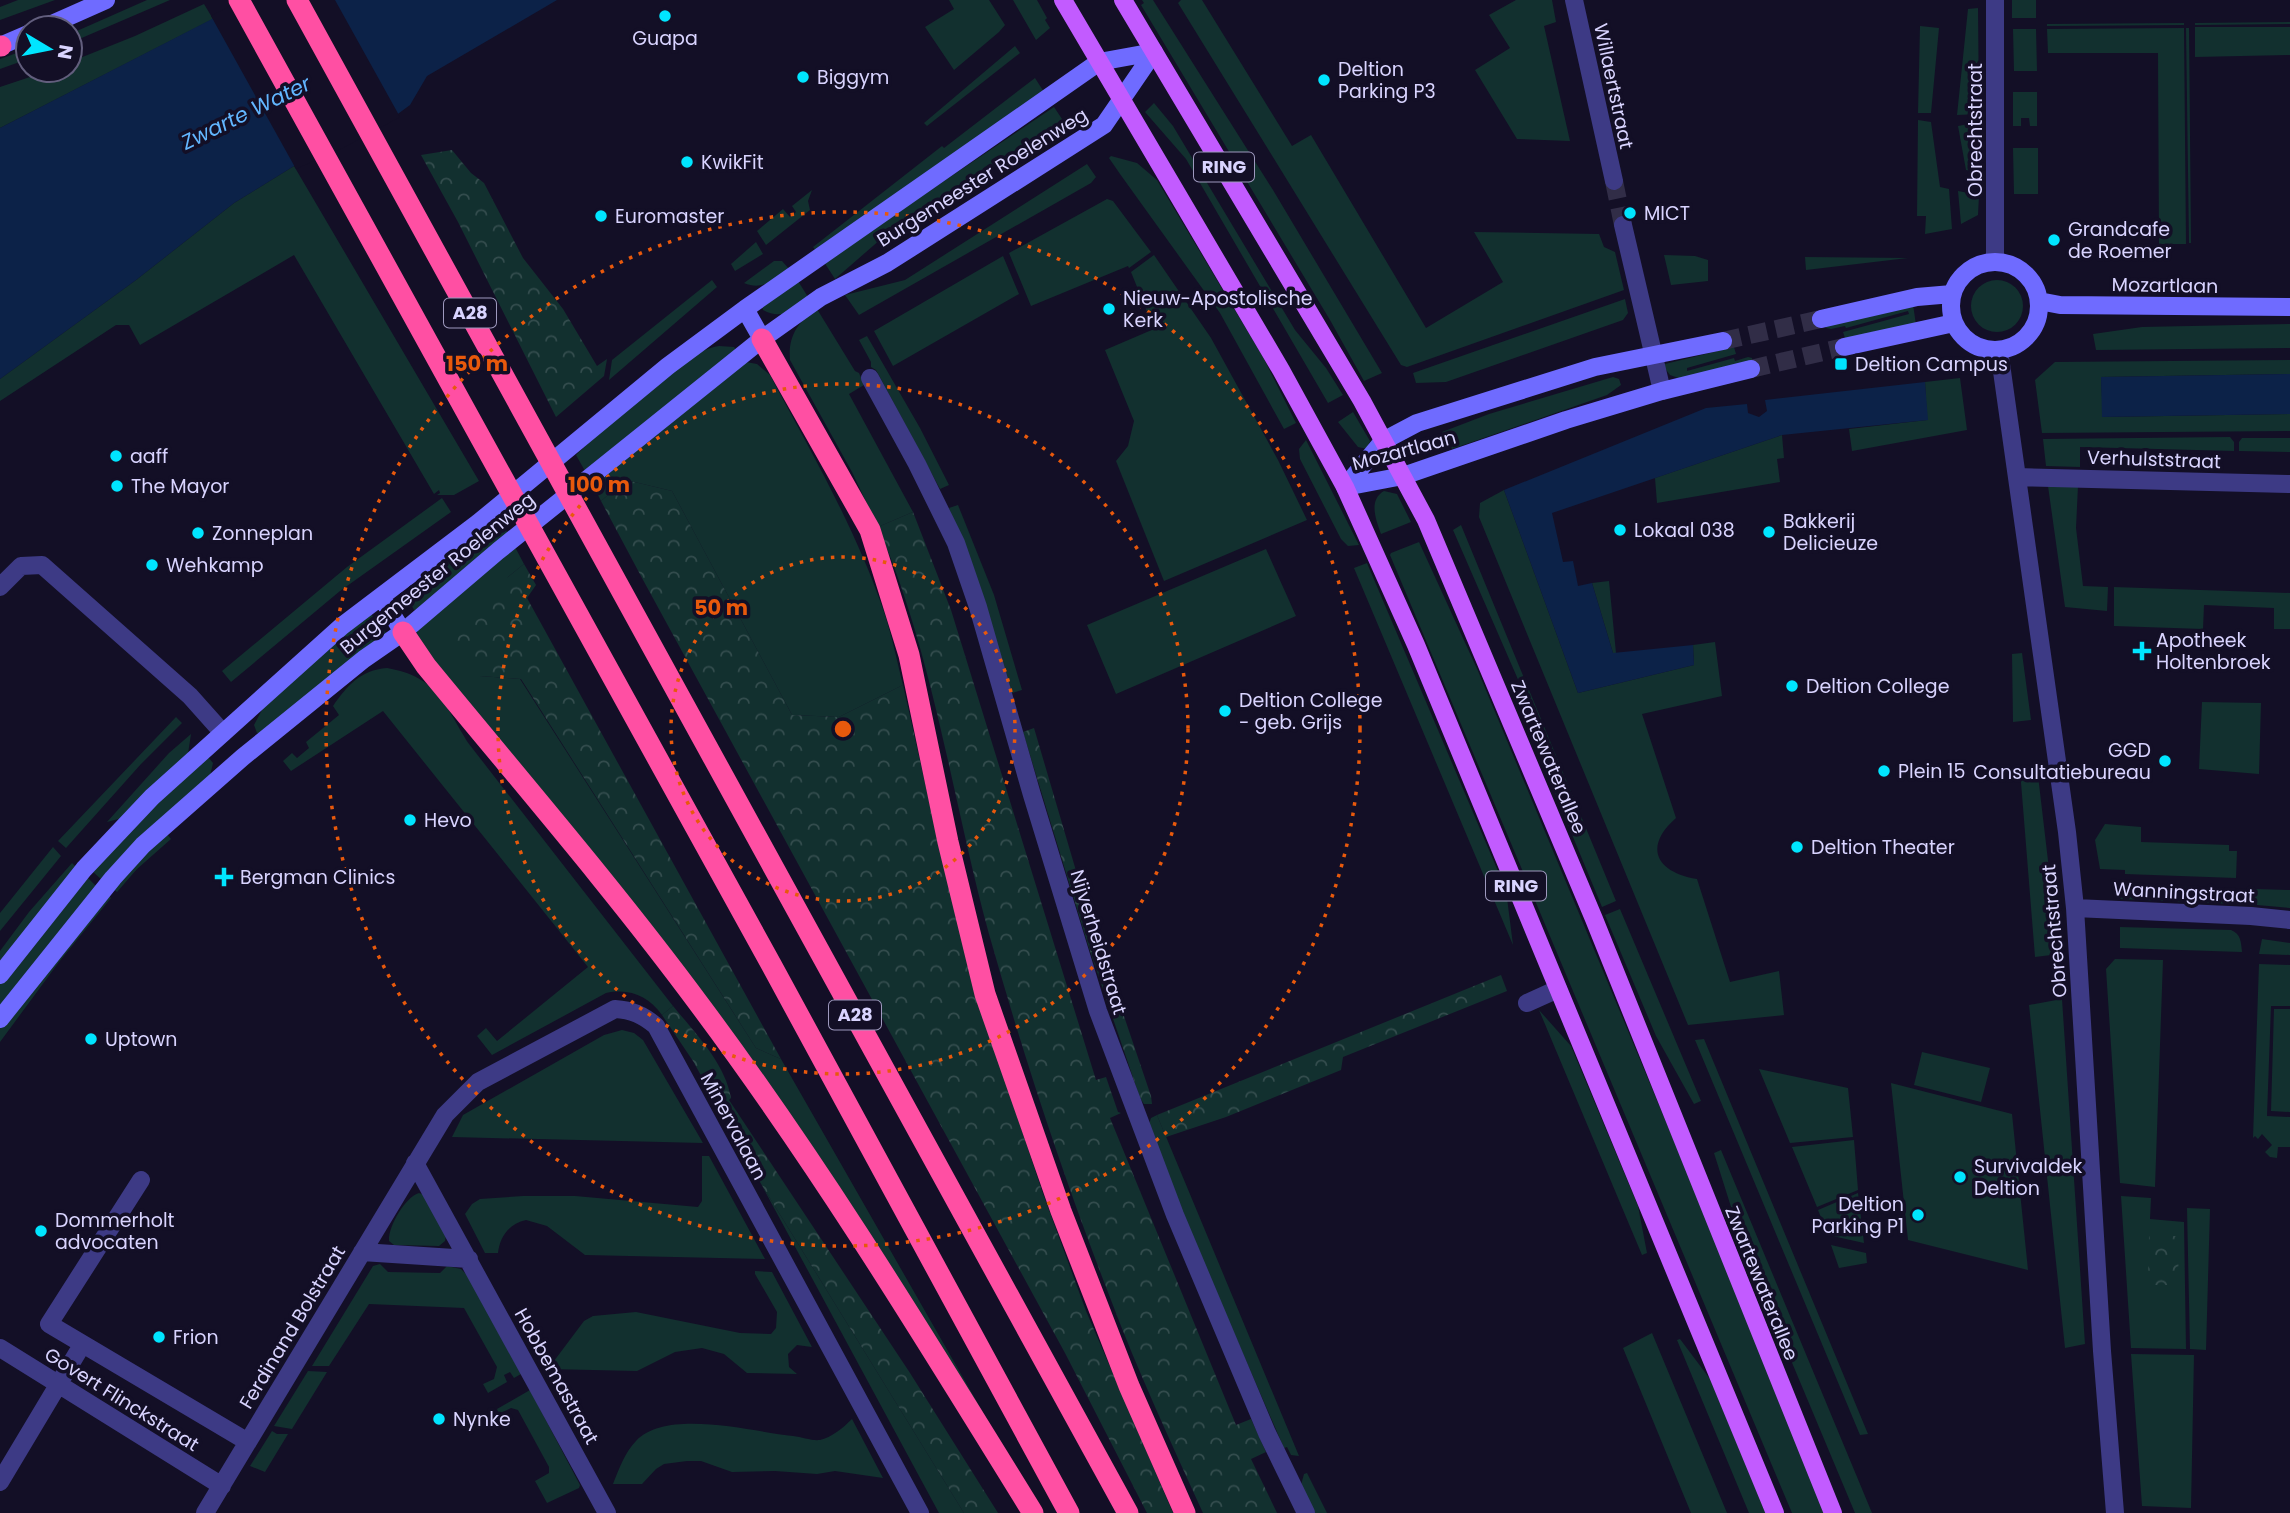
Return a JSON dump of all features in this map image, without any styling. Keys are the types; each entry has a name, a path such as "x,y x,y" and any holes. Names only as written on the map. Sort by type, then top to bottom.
{"highway":[{"name":"A28","path":"239,0 496,463 1069,1513"},
{"name":"A28","path":"298,0 1128,1513"},
{"path":"762,339 870,530 909,655 948,842 985,994 1061,1211 1129,1386 1185,1513"},
{"path":"402,632 426,666 639,923 701,1006 826,1184 901,1298 1033,1513"}],"main road":[{"path":"74,14 106,0"},
{"name":"RING","path":"1063,0 1281,370 1345,487 1416,645 1774,1513"},
{"name":"RING","path":"1123,0 1154,52"},
{"name":"Burgemeester Roelenweg","path":"0,975 84,869 152,797 342,626 478,523 667,366 744,309 1099,62 1154,52"},
{"name":"Burgemeester Roelenweg","path":"0,1019 113,878 143,845 243,757 364,659 402,632 498,551 762,339 821,298 887,263 1104,125 1154,52"},
{"name":"Zwartewaterallee","path":"1154,52 1349,377 1437,544 1589,906 1833,1513"},
{"path":"1995,261 2008,263 2029,277 2039,301 2036,322 2024,339 2012,347 1999,350 1976,346 1959,332 1950,309 1958,280 1981,263 1995,261"},
{"path":"1821,319 1917,297 1952,294"},
{"name":"Mozartlaan","path":"2039,301 2060,305 2290,307"},
{"path":"744,309 762,339"},
{"path":"1844,347 1954,323"},
{"name":"Mozartlaan","path":"1345,487 1383,440 1417,422 1595,367 1723,341"},
{"name":"Mozartlaan","path":"1345,487 1403,476 1566,420 1662,391 1751,369"},
{"path":"381,597 402,632"}],"street":[{"name":"Willaertstraat","path":"1574,0 1614,181"},
{"name":"Obrechtstraat","path":"1995,0 1995,261"},
{"path":"1623,225 1662,391"},
{"name":"Obrechtstraat","path":"1999,350 2075,908 2102,1352 2115,1513"},
{"name":"Nijverheidstraat","path":"870,378 956,543 978,607 1098,1011 1175,1215 1267,1433 1306,1513"},
{"name":"Verhulststraat","path":"2017,477 2290,484"},
{"path":"0,587 21,565 42,565 190,696 223,733"},
{"name":"Wanningstraat","path":"2075,908 2290,920"},
{"path":"1527,1003 1558,989"},
{"name":"Minervalaan","path":"415,1163 445,1115 478,1082 615,1009 631,1010 646,1018 656,1026 920,1513"},
{"name":"Ferdinand Bolstraat","path":"205,1513 415,1163"},
{"name":"Hobbemastraat","path":"415,1163 607,1513"},
{"name":"Govert Flinckstraat","path":"141,1180 49,1324 248,1442"},
{"path":"362,1252 469,1259"},
{"path":"0,1482 82,1345"},
{"name":"Govert Flinckstraat","path":"0,1348 222,1486"}],"green space":[{"path":"18,0 55,0 0,20 0,7"},
{"path":"147,0 170,0 84,37 84,28"},
{"path":"949,0 989,0 1005,25 954,70 925,27 954,9"},
{"path":"1013,0 1037,0 1050,28 1036,40"},
{"path":"1142,0 1153,0 1273,190 1382,373 1364,381 1141,5 1144,3"},
{"path":"1181,0 1202,0 1292,146 1311,135 1426,328 1503,282 1474,232 1599,234 1604,247 1615,252 1624,290 1407,367 1401,365 1178,3"},
{"path":"1516,0 1552,0 1556,22 1544,26 1570,141 1517,139 1475,70 1510,48 1489,15"},
{"path":"2012,0 2036,0 2036,18 2012,18"},
{"path":"204,4 213,19 0,128 0,87 14,82 84,84 84,56"},
{"path":"1978,8 1979,114 1957,115 1968,9"},
{"path":"2195,23 2290,24 2195,25"},
{"path":"2047,24 2184,25 2047,26"},
{"path":"1920,26 1939,28 1931,113 1918,113"},
{"path":"2195,27 2290,27 2290,55 2195,57"},
{"path":"2184,28 2186,244 2159,244 2158,53 2048,53 2047,29"},
{"path":"2186,28 2189,28 2191,243 2189,243"},
{"path":"2013,29 2036,29 2037,71 2014,71"},
{"path":"1015,46 1020,53 927,126 924,123"},
{"path":"14,54 14,64 0,69 0,59"},
{"path":"1035,78 1044,92 817,252 813,247 942,146 944,148"},
{"path":"2013,92 2037,92 2037,126 2030,126 2029,118 2021,118 2021,126 2013,126"},
{"path":"1154,103 1173,126 1295,330 1326,368 1343,395 1328,403 1186,159 1145,112"},
{"path":"1054,107 1064,122 881,239 835,279 824,262"},
{"path":"1918,120 1931,122 1940,187 1949,189 1952,229 1925,234 1926,216 1917,216"},
{"path":"1979,122 1979,172 1966,170 1958,126"},
{"path":"2013,148 2038,148 2038,194 2014,194"},
{"path":"452,150 471,173 484,183 523,258 563,309 597,366 607,359 604,376 556,417 458,222 421,155"},
{"path":"1111,156 1137,163 1157,180 1263,357 1296,423 1284,429 1220,313 1120,174 1109,158"},
{"path":"1087,164 1096,177 1091,183 859,315 845,295 905,280"},
{"path":"294,166 479,481 454,495 437,495 439,490 434,494 294,255 140,345 129,325 116,325 0,401 0,379 136,280 234,203"},
{"path":"812,190 808,201 810,210 766,245 757,231 783,209 790,217 796,212 792,206"},
{"path":"1958,191 1979,195 1978,215 1961,224"},
{"path":"1107,199 1113,201 1151,252 1129,268 1128,266 1031,306 1009,253"},
{"path":"756,242 763,254 735,271 731,264"},
{"path":"1154,255 1211,338 1278,460 1307,520 1164,581 1116,461 1128,446 1134,421 1105,350 1154,329 1131,272"},
{"path":"1664,255 1695,256 1708,260 1708,281 1671,285"},
{"path":"1003,256 1019,294 893,366 874,331"},
{"path":"1805,257 1908,258 1806,270"},
{"path":"774,261 782,261 790,270 763,285 744,283"},
{"path":"712,280 717,287 609,380 612,360"},
{"path":"1997,280 2007,282 2015,288 2021,296 2021,316 2015,324 2007,330 1997,332 1987,330 1979,324 1973,316 1971,306 1973,296 1979,288 1987,282"},
{"path":"798,281 808,297 782,314 763,310 762,307"},
{"path":"1625,299 1628,313 1623,320 1446,382 1416,383 1413,373"},
{"path":"1913,304 1916,325 1846,341 1843,332 1909,314 1908,311 1846,328 1831,329 1825,325"},
{"path":"817,309 855,371 859,373 864,385 849,394 913,512 878,527 852,472 790,360 795,331 804,319"},
{"path":"2290,324 2290,348 2096,350 2093,334 2142,327"},
{"path":"867,336 949,485 940,489 876,370 871,367 859,340"},
{"path":"719,346 734,347 736,350 585,471 576,455 624,409 683,362 702,351"},
{"path":"1734,347 1736,354 1687,368 1687,371 1734,358 1735,361 1752,358 1753,363 1681,379 1670,375 1664,367 1665,364"},
{"path":"2290,360 2290,374 2101,377 2103,417 2290,414 2290,431 2042,433 2035,380 2055,362"},
{"path":"746,362 757,364 770,375 817,462 873,581 892,639 903,685 839,717 792,715 672,491 626,480 601,501 592,483"},
{"path":"1613,377 1619,379 1621,385 1607,395 1452,449 1442,432 1489,414"},
{"path":"1960,378 1967,430 1852,451 1849,429 1927,420 1925,382"},
{"path":"1353,412 1370,441 1367,449 1358,447 1338,422"},
{"path":"1782,435 1784,458 1777,459 1780,482 1657,503 1655,478"},
{"path":"2230,437 2234,442 2234,451 2080,447 2080,467 2046,466 2043,439"},
{"path":"2242,438 2290,438 2290,452 2239,451"},
{"path":"1306,440 1359,545 1348,546 1341,539 1300,459 1299,449"},
{"path":"626,480 672,491 792,715 839,717 903,685 936,832 992,1041 1086,1311 1173,1513 1147,1513 1065,1353 601,501"},
{"path":"2048,486 2078,486 2076,528 2083,586 2108,587 2107,611 2065,607"},
{"path":"1504,490 1578,693 1694,665 1693,645 1715,642 1722,696 1642,714 1676,818 1666,829 1657,848 1659,857 1672,871 1697,879 1730,982 1779,971 1784,1015 1688,1025 1479,517 1480,503"},
{"path":"1384,491 1397,494 1411,522 1381,534 1375,505"},
{"path":"442,498 451,512 340,591 231,682 222,671 347,567"},
{"path":"958,505 994,595 1022,690 1012,693 949,508"},
{"path":"913,512 951,610 1096,1080 1106,1077 1118,1112 1121,1113 1110,1118 1236,1425 1251,1419 1266,1452 1251,1459 1277,1513 1203,1513 1132,1354 1077,1209 1002,980 976,883 928,677 914,626 878,527"},
{"path":"500,518 508,534 414,610 412,606 417,594 436,571"},
{"path":"1461,525 1616,901 1602,907 1549,779 1523,691 1453,530"},
{"path":"1419,542 1478,671 1829,1513 1792,1513 1390,555"},
{"path":"515,547 524,564 508,577 480,676 520,679 756,1048 781,1059 1005,1451 894,1276 419,646 416,635 419,628"},
{"path":"1266,549 1296,616 1116,694 1087,625"},
{"path":"1367,563 1506,890 1513,945 1354,568"},
{"path":"524,564 536,585 527,598 781,1059 756,1048 521,679 480,676 454,636 508,577"},
{"path":"1609,581 1616,653 1613,653 1592,583"},
{"path":"2114,587 2290,593 2290,629 2274,629 2274,608 2204,605 2203,629 2114,626"},
{"path":"369,614 387,634 257,733 254,725 264,706"},
{"path":"2022,653 2031,720 2013,722 2012,654"},
{"path":"387,668 418,678 438,695 469,744 673,1006 662,1015 651,1003 638,995 606,993 492,1055 477,1036 486,1028 497,1041 588,967 383,711 291,771 283,761 292,753 297,758 309,748 306,742 339,715 333,706 355,680 369,672"},
{"path":"2202,702 2261,703 2259,774 2199,769"},
{"path":"176,717 182,723 141,764 66,848 58,841"},
{"path":"1034,728 1084,898 1152,1104 1144,1104 1140,1098 1089,948 1023,732"},
{"path":"191,734 188,754 126,817 107,822 169,753"},
{"path":"208,757 213,763 210,776 102,880 92,871 139,820"},
{"path":"2037,767 2059,954 2035,957 2020,770"},
{"path":"2105,824 2141,827 2141,842 2229,845 2229,851 2237,851 2236,878 2125,874 2125,870 2100,869 2095,840"},
{"path":"167,834 171,839 137,869 117,892 112,888 134,863"},
{"path":"53,847 61,856 0,931 0,913"},
{"path":"72,863 76,867 0,963 0,951 29,912"},
{"path":"87,877 96,886 0,1008 0,983"},
{"path":"2120,884 2236,889 2236,900 2233,904 2120,899"},
{"path":"2255,889 2290,890 2290,908 2257,905 2254,901"},
{"path":"108,895 111,898 59,962 0,1042 0,1028 53,958"},
{"path":"1620,909 1701,1101 1694,1104 1656,1036 1605,915"},
{"path":"2120,927 2231,930 2239,936 2242,952 2120,948"},
{"path":"2262,939 2290,943 2290,955 2259,954"},
{"path":"2115,959 2163,960 2155,1187 2120,1183 2106,969"},
{"path":"2259,964 2290,965 2290,1006 2271,1006 2267,1116 2290,1117 2290,1147 2278,1147 2277,1158 2270,1157 2265,1152 2272,1145 2262,1134 2258,1139 2255,1136 2253,1138"},
{"path":"1501,975 1507,991 1343,1057 1341,1070 1226,1117 1166,1137 1157,1115"},
{"path":"2062,999 2085,1344 2065,1348 2029,1005"},
{"path":"673,1006 716,1061 728,1085 731,1098 729,1100 910,1373 998,1513 964,1513 760,1182 693,1061 662,1015"},
{"path":"2274,1009 2290,1009 2290,1112 2271,1111"},
{"path":"1539,1010 1571,1046 1638,1206 1647,1253 1642,1255"},
{"path":"622,1030 634,1033 643,1040 703,1143 452,1137 463,1115 604,1035"},
{"path":"1704,1039 1868,1434 1860,1435 1695,1040"},
{"path":"1922,1052 1990,1068 1981,1102 1914,1085"},
{"path":"1759,1069 1848,1088 1853,1137 1790,1143"},
{"name":"Survivaldek Deltion","path":"1891,1083 2012,1114 2028,1270 1908,1240"},
{"path":"1157,1115 1299,1456 1291,1455 1287,1447 1284,1448 1181,1211 1149,1124 1151,1118"},
{"path":"1854,1140 1858,1190 1817,1207 1792,1147"},
{"path":"1721,1150 1872,1513 1855,1513 1744,1248 1714,1153"},
{"path":"702,1156 709,1156 765,1259 585,1255 547,1226 526,1220 515,1224 506,1232 498,1253 485,1253 465,1214 472,1204 480,1199 523,1196 575,1196 698,1207 702,1201"},
{"path":"760,1182 964,1513 939,1513"},
{"path":"419,1193 424,1195 446,1236 445,1241 439,1246 394,1245 389,1241 389,1235 394,1221 408,1200"},
{"path":"1858,1193 1864,1243 1828,1235 1818,1210"},
{"path":"2121,1196 2151,1198 2150,1219 2184,1222 2186,1349 2131,1348"},
{"path":"2187,1208 2210,1209 2206,1350 2190,1349"},
{"path":"2149,1236 2179,1236 2178,1285 2148,1285"},
{"path":"1831,1245 1866,1253 1867,1263 1839,1268"},
{"path":"380,1264 388,1272 440,1273 447,1266 461,1269 468,1276 521,1374 514,1378 510,1372 504,1375 507,1382 488,1393 483,1384 494,1379 497,1367 464,1308 369,1304 329,1366 312,1366 373,1266"},
{"path":"755,1271 772,1272 812,1347 797,1345 788,1354 789,1367 797,1374 747,1373 724,1354 702,1348 675,1352 637,1371 548,1369 584,1321 593,1316 636,1312 740,1333 771,1334 776,1328 777,1312"},
{"path":"1652,1333 1727,1513 1691,1513 1623,1348"},
{"path":"1680,1339 1710,1379 1766,1513 1749,1513 1677,1340"},
{"path":"2131,1354 2194,1355 2191,1508 2142,1506"},
{"path":"308,1371 327,1372 292,1429 274,1426"},
{"path":"530,1390 580,1485 579,1488 547,1503 535,1481 549,1473 549,1467 518,1410 511,1408 499,1414 497,1409"},
{"path":"852,1419 883,1478 835,1471 817,1474 732,1472 701,1461 687,1461 664,1464 642,1484 613,1484 632,1445 650,1431 668,1426 689,1424 734,1427 817,1440 833,1435"},
{"path":"272,1431 288,1434 265,1472 250,1466"},
{"path":"1307,1473 1327,1513 1315,1513 1301,1485 1304,1474"}],"water":[{"name":"Zwarte Water","path":"249,0 557,0 427,76 410,105 391,119 294,166 234,203 136,280 0,379 0,128"},
{"path":"2290,374 2290,414 2102,417 2101,377"},
{"path":"1925,382 1928,420 1782,435 1552,513 1563,562 1573,561 1578,586 1592,583 1613,653 1693,645 1694,665 1578,693 1504,490 1706,408 1747,404 1748,413 1759,417 1767,411 1765,400"}],"pier":[{"path":"241,0 335,0 400,117 343,148 296,169 211,16"}],"tunnel":[{"path":"1614,181 1623,225"},
{"path":"1723,341 1821,319"},
{"path":"1751,369 1844,347"}],"place":[{"name":"Guapa","path":"665,16"},
{"name":"Biggym","path":"803,77"},
{"name":"Deltion Parking P3","path":"1324,80"},
{"name":"KwikFit","path":"687,162"},
{"name":"MICT","path":"1630,213"},
{"name":"Euromaster","path":"601,216"},
{"name":"Grandcafe de Roemer","path":"2054,240"},
{"name":"Nieuw-Apostolische Kerk","path":"1109,309"},
{"name":"Deltion Campus","path":"1841,364"},
{"name":"aaff","path":"116,456"},
{"name":"The Mayor","path":"117,486"},
{"name":"Lokaal 038","path":"1620,530"},
{"name":"Bakkerij Delicieuze","path":"1769,532"},
{"name":"Zonneplan","path":"198,533"},
{"name":"Wehkamp","path":"152,565"},
{"name":"Apotheek Holtenbroek","path":"2142,651"},
{"name":"Deltion College","path":"1792,686"},
{"name":"Deltion College - geb. Grijs","path":"1225,711"},
{"name":"GGD Consultatiebureau","path":"2165,761"},
{"name":"Plein 15","path":"1884,771"},
{"name":"Hevo","path":"410,820"},
{"name":"Deltion Theater","path":"1797,847"},
{"name":"Bergman Clinics","path":"224,877"},
{"name":"Uptown","path":"91,1039"},
{"name":"Survivaldek Deltion","path":"1960,1177"},
{"name":"Deltion Parking P1","path":"1918,1215"},
{"name":"Dommerholt advocaten","path":"41,1231"},
{"name":"Frion","path":"159,1337"},
{"name":"Nynke","path":"439,1419"}]}
